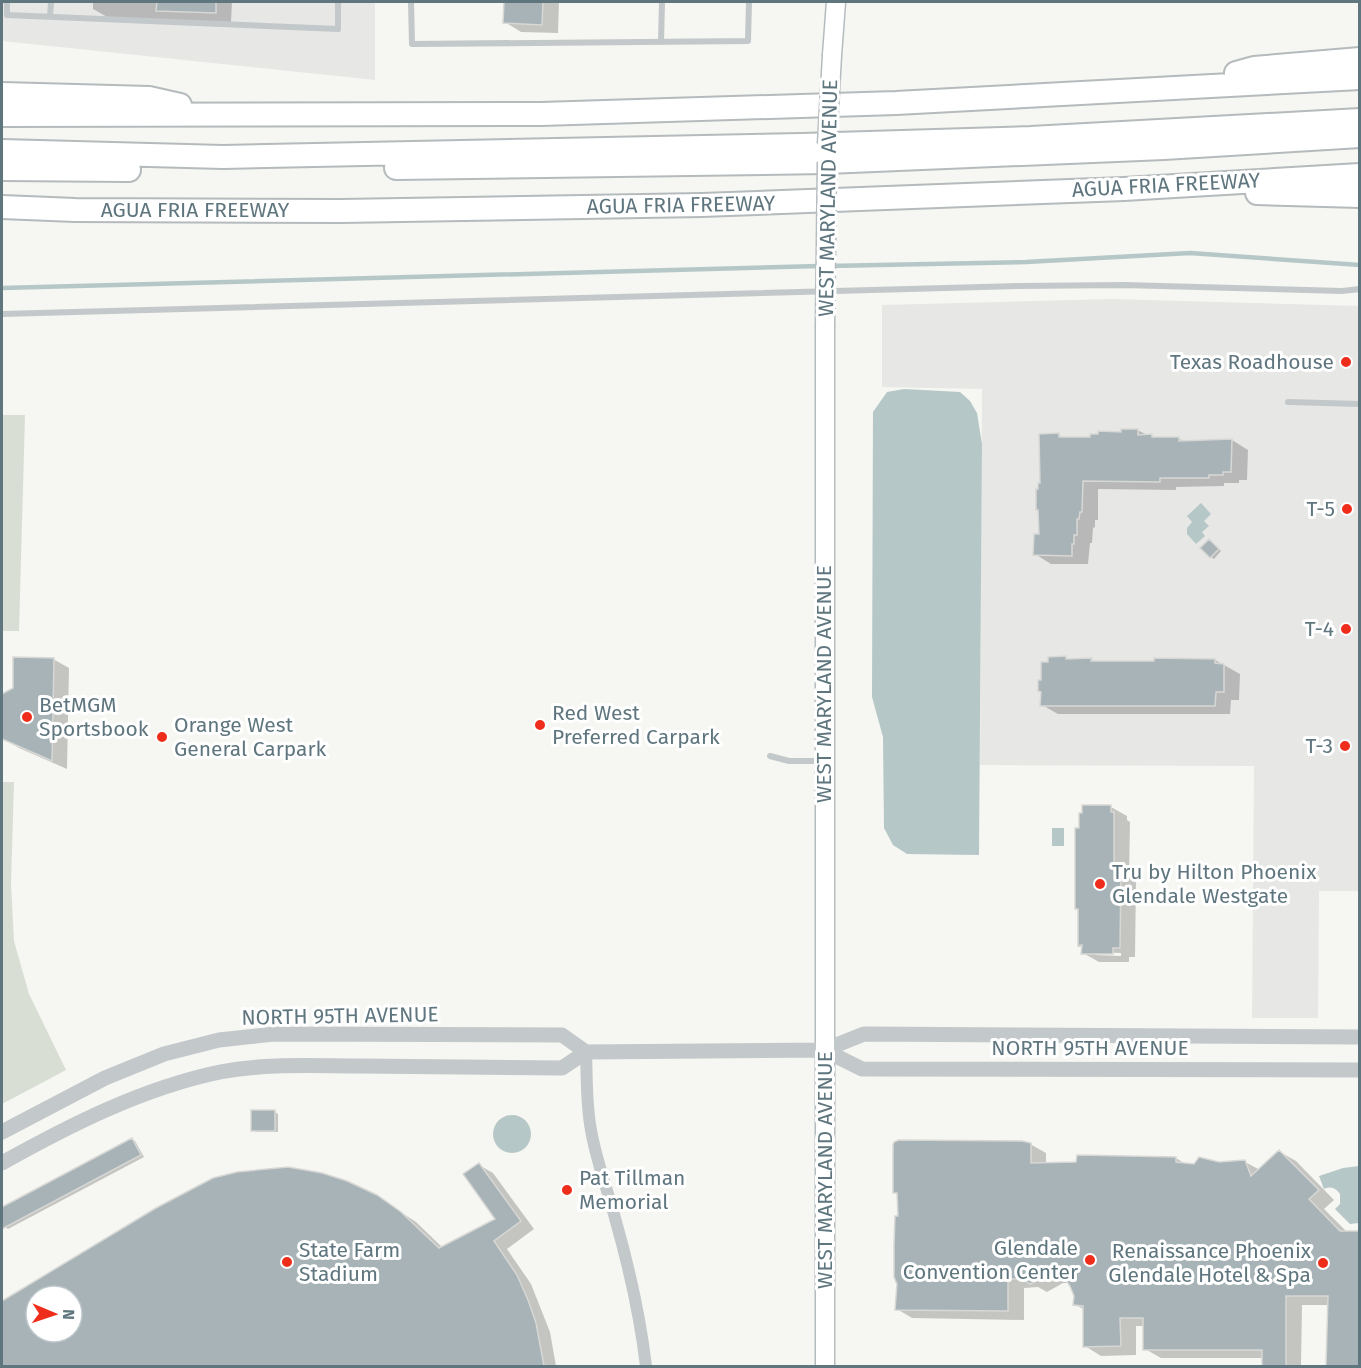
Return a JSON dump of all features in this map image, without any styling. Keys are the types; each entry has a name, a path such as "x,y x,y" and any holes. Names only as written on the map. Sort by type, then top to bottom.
{"highway":[{"path":"1186,86 1254,68 1359,59"},
{"path":"2,115 620,112 896,104 1359,78"},
{"path":"2,94 149,98 217,113"},
{"path":"1164,139 1359,120"},
{"path":"2,169 148,170 827,153 1164,139 1359,136"},
{"path":"2,152 223,157 592,158"},
{"name":"AGUA FRIA FREEWAY","path":"2,207 214,211 702,206 1124,189 1359,175"},
{"path":"1124,189 1359,196"},
{"path":"2,223 153,222 214,211"}],"main road":[{"name":"WEST MARYLAND AVENUE","path":"825,1366 825,327 827,153 836,2"}],"street":[{"name":"NORTH 95TH AVENUE","path":"2,1132 105,1077 164,1054 219,1040 274,1034 562,1035 586,1052 824,1050 864,1034 1359,1037"},
{"name":"NORTH 95TH AVENUE","path":"824,1050 862,1069 1359,1070"},
{"path":"2,1163 31,1146 129,1101 170,1085 222,1072 274,1066 562,1068 586,1052"},
{"path":"586,1052 590,1127 598,1166 615,1215 627,1263 637,1307 646,1366"}],"lane":[{"path":"7,2 7,15 338,29 338,2"},
{"path":"51,2 51,17"},
{"path":"411,2 411,44 748,41 749,2"},
{"path":"661,42 662,2"},
{"path":"2,314 1030,286 1124,285 1342,291 1359,289"},
{"path":"1288,402 1359,404"},
{"path":"770,756 789,761 824,761"}],"shaded area":[{"path":"2,2 375,2 375,80 2,41"},
{"path":"1111,299 1359,306 1359,891 1319,891 1318,1018 1252,1018 1254,766 980,765 982,389 882,387 882,305"},
{"path":"904,389 960,392 970,401 977,413 982,444 979,855 907,854 893,845 884,828 883,737 872,697 873,412 887,392"},
{"path":"2,415 25,415 19,631 2,631"},
{"path":"1201,503 1211,514 1204,521 1209,526 1202,532 1205,536 1196,544 1187,534 1187,528 1192,522 1187,516"},
{"path":"2,782 14,782 11,884 14,941 29,994 66,1070 2,1104"},
{"path":"1052,828 1064,828 1064,846 1052,846"},
{"path":"512,1115 519,1116 525,1121 530,1127 530,1141 525,1147 519,1152 512,1153 505,1152 499,1147 494,1141 493,1134 494,1127 499,1121 505,1116"},
{"path":"1359,1166 1359,1223 1350,1224 1335,1209 1340,1204 1340,1194 1333,1188 1324,1189 1319,1176 1343,1168"}],"building":[{"path":"157,2 216,2 216,13 156,11"},
{"path":"504,2 543,2 542,25 503,23"},
{"path":"1121,429 1138,429 1138,435 1152,434 1152,437 1179,437 1179,441 1232,439 1231,472 1223,472 1223,475 1209,475 1209,478 1160,478 1160,482 1083,481 1082,512 1077,519 1077,535 1074,535 1072,556 1033,555 1034,534 1039,534 1036,489 1040,483 1039,434 1059,433 1059,437 1090,437 1090,434 1098,434 1098,431 1121,432"},
{"path":"1209,539 1219,549 1210,558 1200,548"},
{"path":"1066,656 1066,659 1092,658 1091,661 1154,661 1154,658 1215,659 1215,663 1224,664 1224,692 1216,692 1215,706 1040,706 1041,692 1038,691 1038,680 1041,680 1041,662 1048,662 1048,657"},
{"name":"BetMGM Sportsbook","path":"13,657 54,658 52,761 2,739 2,694 13,688"},
{"name":"Tru by Hilton Phoenix Glendale Westgate","path":"1082,805 1111,805 1111,812 1114,812 1114,870 1121,870 1120,948 1113,948 1113,954 1081,954 1082,945 1078,946 1078,909 1075,909 1075,828 1079,828 1079,813 1082,813"},
{"path":"251,1110 275,1110 275,1131 251,1131"},
{"path":"132,1138 141,1155 2,1229 2,1207"},
{"name":"Glendale Convention Center","path":"899,1140 1022,1141 1031,1143 1031,1163 1076,1162 1077,1155 1176,1157 1176,1162 1194,1164 1199,1157 1219,1162 1245,1160 1251,1176 1279,1150 1319,1190 1309,1199 1340,1231 1359,1231 1359,1366 1326,1366 1328,1296 1286,1296 1286,1366 1262,1366 1262,1350 1143,1350 1143,1318 1120,1318 1121,1346 1083,1347 1083,1306 1073,1305 1074,1296 1070,1286 1066,1280 1056,1275 1047,1275 1030,1284 1023,1279 1008,1279 1008,1311 895,1310 897,1284 894,1277 894,1245 895,1216 898,1216 897,1193 893,1193 893,1145"},
{"name":"State Farm Stadium","path":"479,1163 521,1221 494,1241 517,1275 528,1300 536,1323 544,1366 2,1366 2,1301 24,1288 24,1344 84,1344 84,1284 30,1284 156,1208 213,1178 237,1172 288,1167 322,1173 347,1181 377,1195 401,1212 439,1248 495,1219 463,1174"}],"waterway":[{"path":"829,266 1026,262 1190,253 1360,265"},
{"path":"2,288 820,266"}],"place":[{"name":"Texas Roadhouse","path":"1346,362"},
{"name":"T-5","path":"1347,509"},
{"name":"T-4","path":"1346,629"},
{"name":"BetMGM Sportsbook","path":"27,717"},
{"name":"Red West Preferred Carpark","path":"540,725"},
{"name":"Orange West General Carpark","path":"162,737"},
{"name":"T-3","path":"1345,746"},
{"name":"Tru by Hilton Phoenix Glendale Westgate","path":"1100,884"},
{"name":"Pat Tillman Memorial","path":"567,1190"},
{"name":"Glendale Convention Center","path":"1090,1260"},
{"name":"State Farm Stadium","path":"287,1262"},
{"name":"Renaissance Phoenix Glendale Hotel & Spa","path":"1323,1263"}]}
